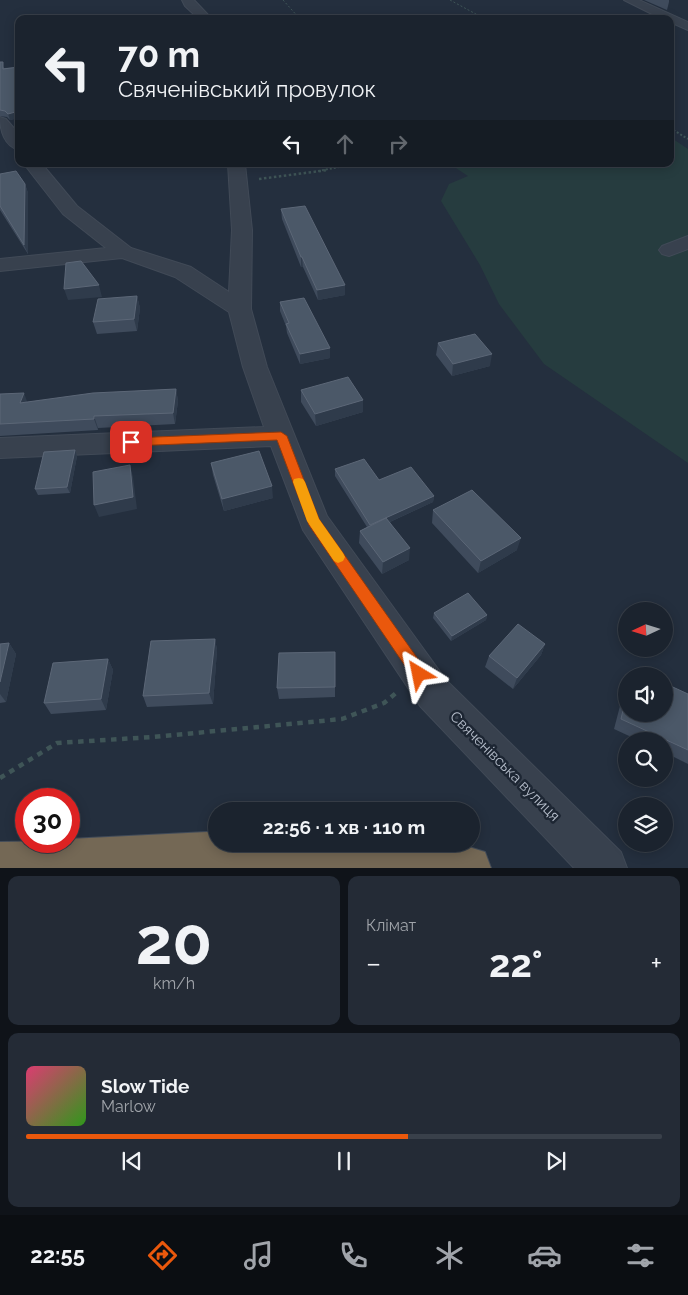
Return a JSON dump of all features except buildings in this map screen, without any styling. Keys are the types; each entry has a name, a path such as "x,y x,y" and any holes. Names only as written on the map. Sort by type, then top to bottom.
{"highway":[{"path":"0,864 206,861 312,853 448,863 469,868"}],"street":[{"path":"188,0 189,4 201,15"},
{"path":"630,0 663,15"},
{"path":"674,20 688,26"},
{"path":"0,122 15,140"},
{"path":"35,167 70,210 124,252 182,272 240,309"},
{"name":"Свяченівська вулиця","path":"238,173 242,230 240,309 255,367 314,521 433,693 605,868"},
{"path":"669,250 688,242"},
{"path":"0,265 124,252"},
{"path":"0,448 281,436"}],"path":[{"path":"283,0 296,15"},
{"path":"450,0 477,15"},
{"path":"674,131 688,140"},
{"path":"238,173 284,174 342,167"},
{"path":"0,778 57,743 152,737 342,719 384,703 419,674"}],"green space":[{"path":"674,140 688,149 688,463 544,364 499,304 480,265 441,201 449,184 468,176 454,167 674,167"}],"slow traffic":[{"path":"299,482 314,521 338,557"}],"route":[{"path":"131,442 281,436 314,521 419,674"}]}
